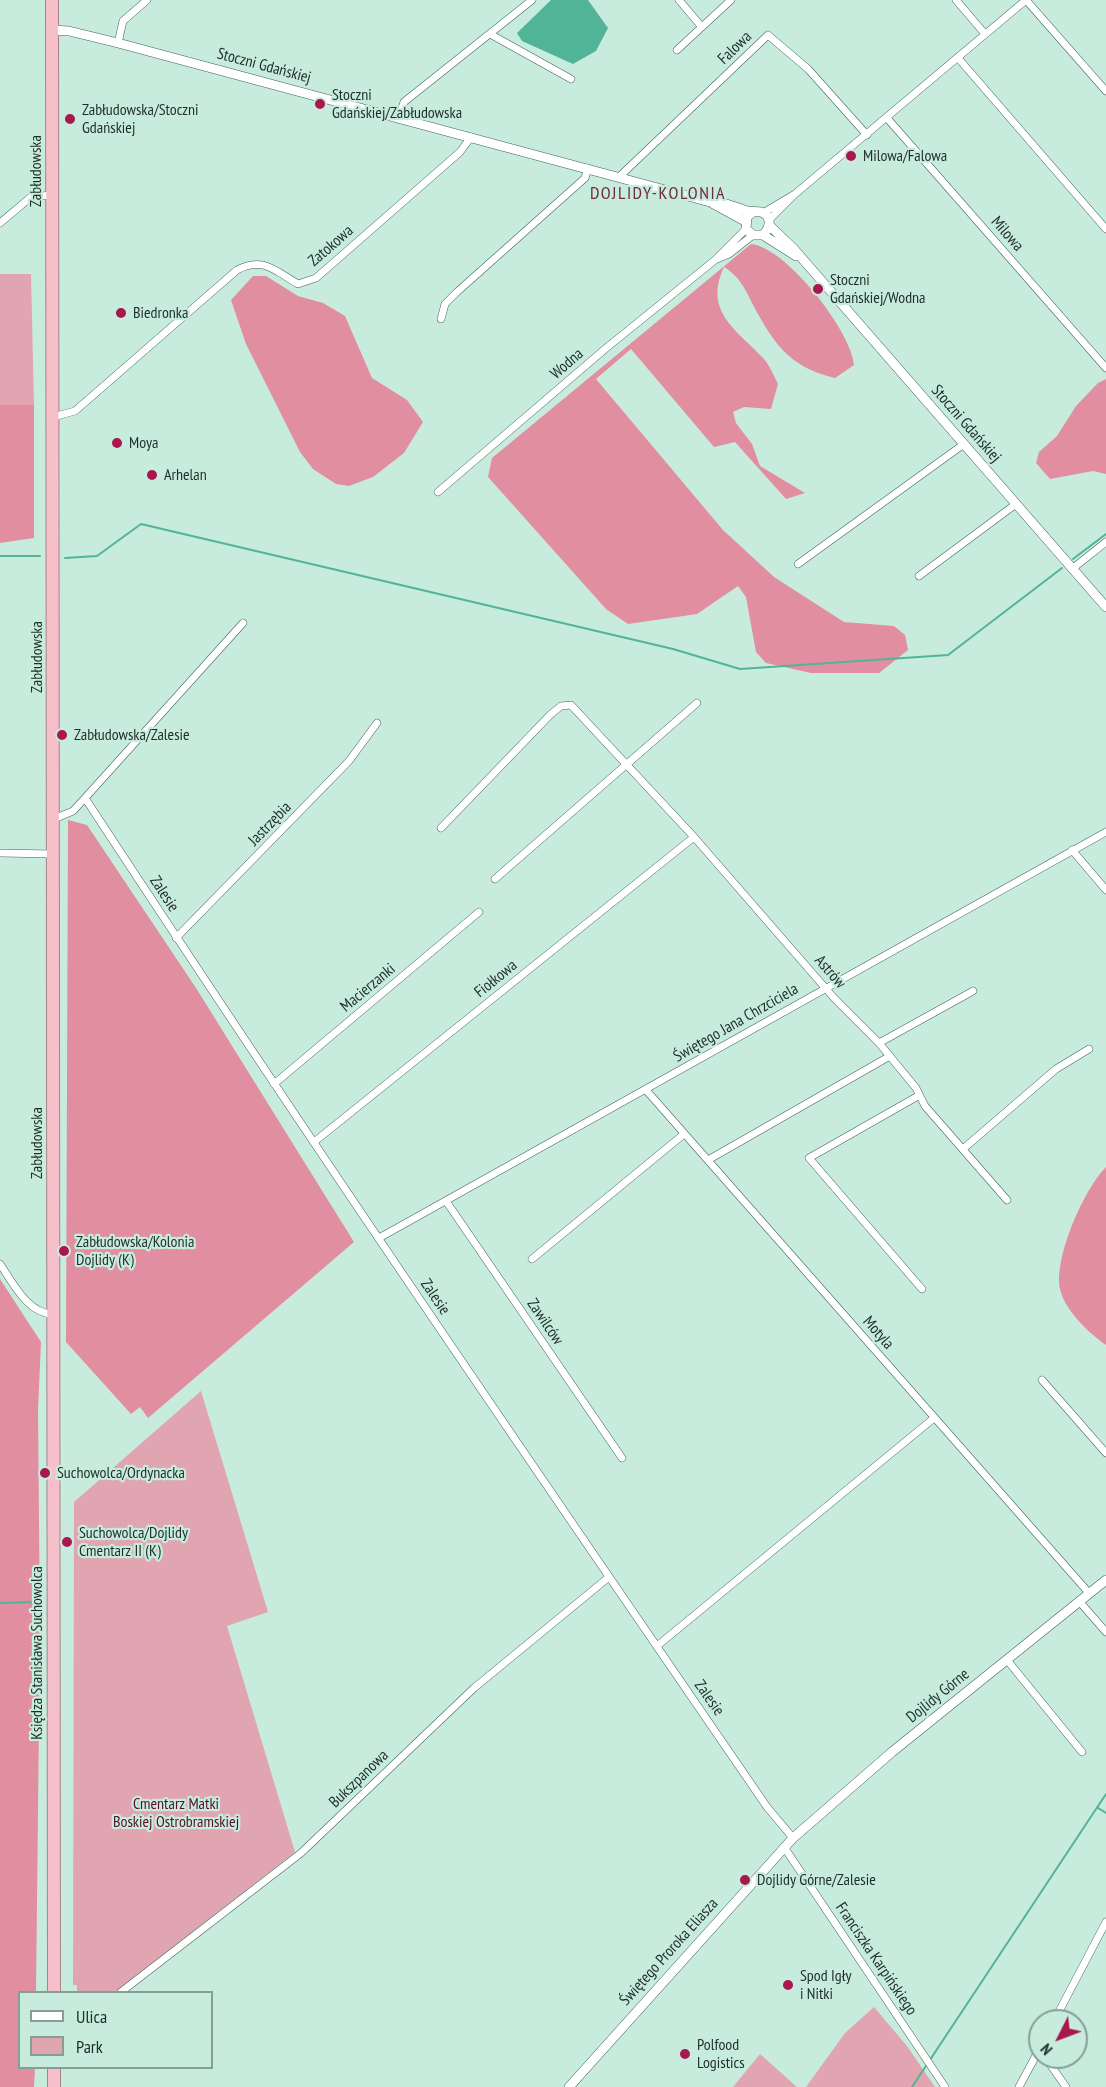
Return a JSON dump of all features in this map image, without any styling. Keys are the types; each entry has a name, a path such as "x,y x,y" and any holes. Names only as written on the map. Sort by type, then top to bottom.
{"highway":[{"name":"Zabłudowska","path":"52,0 53,1314"},
{"name":"Księdza Stanisława Suchowolca","path":"53,1314 54,1991"},
{"path":"54,2069 54,2087"}],"street":[{"path":"118,43 123,21 147,0"},
{"path":"399,117 404,102 532,0"},
{"path":"679,0 702,26"},
{"path":"677,50 731,0"},
{"path":"956,0 985,34"},
{"path":"752,230 1026,0 1106,91"},
{"name":"Stoczni Gdańskiej","path":"52,30 69,31 118,43 710,202 803,261"},
{"path":"490,33 571,79"},
{"name":"Falowa","path":"620,177 768,35 808,69 867,135"},
{"path":"958,58 1106,229"},
{"name":"Milowa","path":"887,118 1106,368"},
{"name":"Zatokowa","path":"53,417 75,411 237,270 250,263 260,262 298,284 316,278 460,152 471,137"},
{"path":"441,319 446,304 457,292 585,178 588,168"},
{"path":"0,223 31,197 52,195"},
{"name":"Stoczni Gdańskiej","path":"710,202 720,201 764,218 1106,608"},
{"path":"752,230 764,218"},
{"name":"Wodna","path":"438,492 605,349 752,230"},
{"path":"798,564 964,444"},
{"path":"919,576 1016,504"},
{"path":"1072,569 1106,542"},
{"path":"54,819 74,811 243,623"},
{"path":"495,879 697,703"},
{"name":"Astrów","path":"441,828 550,714 561,706 571,705 694,837 826,988 879,1042 916,1088 918,1096 1007,1200"},
{"name":"Jastrzębia","path":"176,938 349,761 376,723"},
{"name":"Zalesie","path":"85,798 274,1084 609,1577 767,1807 793,1838"},
{"name":"Świętego Jana Chrzciciela","path":"379,1238 1106,832"},
{"name":"Fiołkowa","path":"314,1142 694,837"},
{"path":"1072,850 1106,890"},
{"path":"0,853 52,854"},
{"name":"Macierzanki","path":"274,1084 479,912"},
{"path":"879,1042 973,991"},
{"path":"963,1149 1056,1069 1089,1049"},
{"path":"708,1160 890,1056"},
{"name":"Motyla","path":"646,1090 1089,1593"},
{"path":"918,1096 809,1158 922,1289"},
{"path":"532,1259 684,1134"},
{"name":"Zawilców","path":"446,1201 622,1458"},
{"path":"0,1264 27,1301 41,1313 53,1314"},
{"path":"1042,1380 1106,1453"},
{"path":"657,1646 934,1418"},
{"name":"Bukszpanowa","path":"122,1991 301,1853 474,1688 609,1577"},
{"name":"Dojlidy Górne","path":"793,1838 834,1800 1106,1580"},
{"path":"1079,1601 1106,1632"},
{"path":"1007,1660 1082,1752"},
{"name":"Świętego Proroka Eliasza","path":"569,2087 793,1838"},
{"name":"Franciszka Karpińskiego","path":"784,1847 945,2087"},
{"path":"1061,2009 1104,1934 1106,1922"},
{"path":"1019,2087 1029,2069"},
{"path":"1053,2069 1066,2087"}],"green space":[{"path":"0,274 31,274 34,405 0,405"},
{"name":"Cmentarz Matki Boskiej Ostrobramskiej","path":"201,1391 268,1612 227,1626 295,1852 116,1991 77,1991 77,1985 73,1985 74,1502"},
{"path":"874,2007 907,2046 935,2087 806,2087 845,2033"},
{"path":"760,2054 797,2087 733,2087"}],"shaded area":[{"path":"551,0 588,0 608,28 596,51 573,64 522,41 517,33"},
{"path":"751,244 765,249 782,260 815,293 842,333 854,365 835,378 805,367 794,360 767,330 741,282 724,267 719,283 720,308 734,329 766,362 778,384 771,409 744,407 733,412 736,423 752,444 760,466 805,493 786,499 735,442 714,447 631,349 596,379 723,530 774,577 844,622 894,626 905,635 908,650 879,673 811,673 766,663 756,652 746,597 738,586 697,614 628,624 606,609 488,477 492,458"},
{"path":"253,276 266,276 298,296 323,303 345,316 372,378 407,400 423,422 404,453 373,477 349,486 336,484 313,469 300,452 246,344 231,300"},
{"path":"1106,379 1106,474 1093,471 1050,479 1036,463 1039,452 1057,436 1076,406 1098,383"},
{"path":"0,405 34,405 34,538 0,543"},
{"path":"68,820 87,825 196,988 354,1242 148,1418 140,1407 131,1414 66,1342"},
{"path":"1106,1167 1106,1345 1085,1328 1072,1313 1060,1289 1059,1275 1072,1224 1097,1177"},
{"path":"0,1279 41,1342 38,1410 40,1631 36,1991 18,1991 18,2069 35,2069 34,2087 0,2087"}],"waterway":[{"path":"65,558 97,556 141,524 673,649 740,669 948,655 1062,568"},
{"path":"1073,559 1106,534"},
{"path":"0,556 40,556"},
{"path":"0,1603 35,1602"},
{"path":"912,2087 1106,1794"},
{"path":"1098,1808 1106,1813"}],"place":[{"name":"Stoczni Gdańskiej/Zabłudowska","path":"320,104"},
{"name":"Zabłudowska/Stoczni Gdańskiej","path":"70,119"},
{"name":"Milowa/Falowa","path":"851,156"},
{"name":"Stoczni Gdańskiej/Wodna","path":"818,289"},
{"name":"Biedronka","path":"121,313"},
{"name":"Moya","path":"117,443"},
{"name":"Arhelan","path":"152,475"},
{"name":"Zabłudowska/Zalesie","path":"62,735"},
{"name":"Zabłudowska/Kolonia Dojlidy (K)","path":"64,1251"},
{"name":"Suchowolca/Ordynacka","path":"45,1473"},
{"name":"Suchowolca/Dojlidy Cmentarz II (K)","path":"67,1542"},
{"name":"Dojlidy Górne/Zalesie","path":"745,1880"},
{"name":"Spod Igły i Nitki","path":"788,1985"},
{"name":"Polfood Logistics","path":"685,2054"}],"district":[{"name":"DOJLIDY-KOLONIA","path":"658,194"}]}
